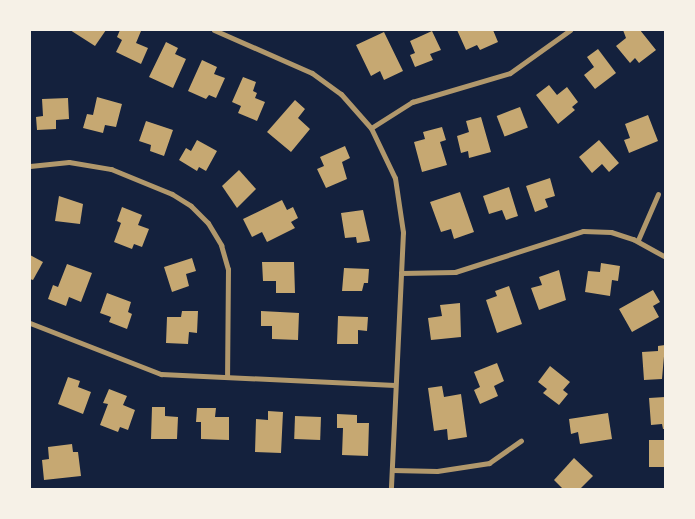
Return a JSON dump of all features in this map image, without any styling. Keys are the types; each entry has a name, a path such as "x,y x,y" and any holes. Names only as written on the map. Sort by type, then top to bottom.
{"street":[{"path":"214,30 327,82 341,94 371,128 384,152 399,191 403,232 391,489"},
{"path":"228,36 231,30"},
{"path":"371,128 412,102 510,73 570,30"},
{"path":"30,166 69,162 111,169 172,194 191,206 208,223 221,245 228,269 227,377"},
{"path":"638,240 658,194"},
{"path":"401,273 455,272 583,231 611,232 638,240 665,258"},
{"path":"30,323 147,371 395,385"},
{"path":"392,470 437,471 490,463 522,442"}],"building":[{"path":"70,30 106,30 95,46"},
{"path":"120,30 141,31 136,43 148,48 141,64 116,52 122,40 117,37"},
{"path":"457,30 493,30 498,42 480,50 477,45 466,50"},
{"path":"623,30 640,30 656,50 639,63 635,58 630,63 616,46 626,38"},
{"path":"432,31 441,50 430,54 433,60 415,67 410,55 415,53 410,41"},
{"path":"384,32 403,71 384,80 380,71 371,76 356,45"},
{"path":"166,42 178,48 175,54 186,59 173,88 149,77"},
{"path":"598,49 616,73 595,89 584,75 594,67 587,57"},
{"path":"202,60 217,67 214,74 225,78 216,98 209,95 206,99 188,91"},
{"path":"243,77 256,82 253,91 257,93 255,98 265,102 257,121 238,113 241,106 232,102"},
{"path":"549,85 557,95 567,87 578,102 572,107 575,110 558,124 536,95"},
{"path":"97,97 122,104 116,127 105,125 103,133 83,128 87,114 93,115"},
{"path":"68,98 69,119 56,120 56,129 37,130 36,117 43,116 42,99"},
{"path":"295,100 305,109 298,118 310,129 291,152 267,132"},
{"path":"520,107 528,128 505,136 497,116"},
{"path":"648,115 658,141 629,153 624,140 630,138 625,124"},
{"path":"481,117 491,152 469,158 468,151 461,153 457,136 469,132 466,121"},
{"path":"146,121 173,130 164,156 150,151 151,145 139,141"},
{"path":"442,127 446,140 440,142 447,165 422,172 414,142 425,139 423,132"},
{"path":"197,140 217,151 206,171 199,167 197,171 179,160 186,148 191,151"},
{"path":"599,140 619,163 609,172 602,164 592,173 579,157"},
{"path":"345,146 350,158 342,162 347,179 326,188 317,169 324,166 320,157"},
{"path":"239,170 256,189 237,208 222,186"},
{"path":"550,178 555,196 545,199 548,207 535,212 526,186"},
{"path":"509,187 518,216 506,220 502,210 489,214 483,196"},
{"path":"460,192 474,232 454,239 451,229 441,232 430,202"},
{"path":"59,196 83,204 80,224 55,221"},
{"path":"282,200 287,210 293,207 298,218 291,222 295,228 267,242 262,232 252,237 243,219"},
{"path":"122,207 142,215 138,225 149,229 142,247 134,244 132,249 114,242 121,223 117,221"},
{"path":"363,210 370,241 357,243 356,237 345,238 341,213"},
{"path":"30,255 43,262 33,280 30,279"},
{"path":"192,258 196,271 186,274 189,286 172,292 164,267"},
{"path":"262,262 294,262 295,293 276,293 276,281 263,281"},
{"path":"601,263 620,266 618,281 612,280 610,296 585,292 588,271 600,272"},
{"path":"67,264 92,273 81,302 69,297 66,306 48,299 53,285 58,287"},
{"path":"344,268 369,269 368,283 364,283 362,291 342,291"},
{"path":"559,270 566,300 539,310 531,288 542,285 539,277"},
{"path":"509,286 522,324 497,333 486,300 497,296 495,291"},
{"path":"653,290 660,302 653,306 659,317 632,332 619,309"},
{"path":"107,293 131,302 128,312 132,314 127,329 109,322 111,317 100,313"},
{"path":"460,303 461,337 431,340 428,318 442,316 440,305"},
{"path":"182,311 198,311 197,333 189,332 188,344 166,343 167,317 181,317"},
{"path":"261,311 299,313 298,340 272,339 272,326 261,326"},
{"path":"338,316 368,317 367,331 358,330 358,344 337,344"},
{"path":"665,345 662,379 644,380 642,352 658,351 658,346"},
{"path":"497,363 504,381 494,386 498,396 480,404 474,390 480,387 474,372"},
{"path":"550,366 570,382 563,390 568,394 559,405 543,393 547,389 538,382"},
{"path":"68,377 80,381 78,387 91,392 83,414 58,404"},
{"path":"442,386 444,397 461,394 467,437 448,440 447,429 434,431 428,388"},
{"path":"109,389 127,396 123,405 135,410 128,430 120,427 118,432 100,425 108,404 103,403"},
{"path":"665,397 665,429 663,429 662,424 651,425 649,398"},
{"path":"152,407 165,407 165,416 178,417 177,439 151,439"},
{"path":"197,408 216,408 215,417 229,417 229,440 201,439 201,422 196,422"},
{"path":"268,411 283,412 281,453 255,452 256,419 268,420"},
{"path":"608,413 612,439 580,444 578,432 571,434 569,419"},
{"path":"337,414 357,415 357,423 369,423 368,456 342,455 343,428 337,428"},
{"path":"295,416 321,417 320,440 294,439"},
{"path":"649,440 665,440 665,467 649,467"},
{"path":"72,444 73,452 78,452 81,476 44,480 42,460 49,459 48,447"},
{"path":"574,458 593,476 580,489 563,489 554,480"}]}
